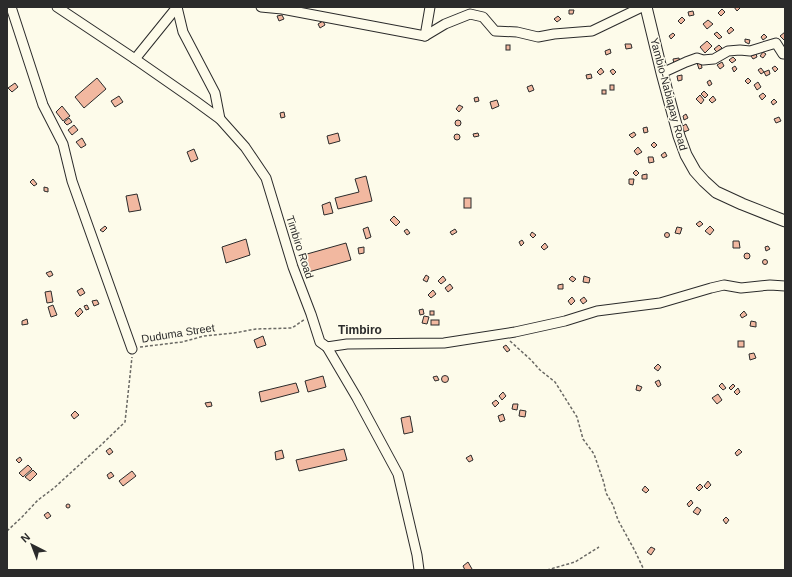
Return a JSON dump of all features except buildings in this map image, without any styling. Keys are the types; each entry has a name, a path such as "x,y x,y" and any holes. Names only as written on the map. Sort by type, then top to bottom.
{"main road":[{"name":"Yambio-Nabiapay Road","path":"646,7 662,73 686,156 695,171 716,192 785,221"}],"street":[{"path":"11,7 44,105 63,144 72,181 132,349"},
{"name":"Timbiro Road","path":"57,7 135,59 220,119 245,147 266,178 293,267 320,342 327,347 357,398 398,474 417,554 418,570"},
{"path":"135,59 177,7"},
{"path":"177,7 183,32 215,93 220,119"},
{"path":"261,7 282,9 425,36 445,24 470,14 483,17 495,32 517,32 538,37 554,34 592,31 642,7"},
{"path":"425,36 430,7"},
{"path":"662,73 697,58 703,60 714,59 728,51 750,51 776,43 783,54 785,54"},
{"path":"327,347 347,344 444,343 503,334 565,321 597,311 660,303 724,285 741,288 770,284 785,286"}],"path":[{"name":"Duduma Street","path":"7,531 38,500 60,483 125,422 132,349 142,346 182,342 204,336 256,329 292,328 311,314"},
{"path":"503,334 540,370 555,382 577,417 583,439 594,454 606,493 644,570"},
{"path":"547,570 575,562 599,546"}],"district":[{"name":"Timbiro","path":"360,330"}]}
